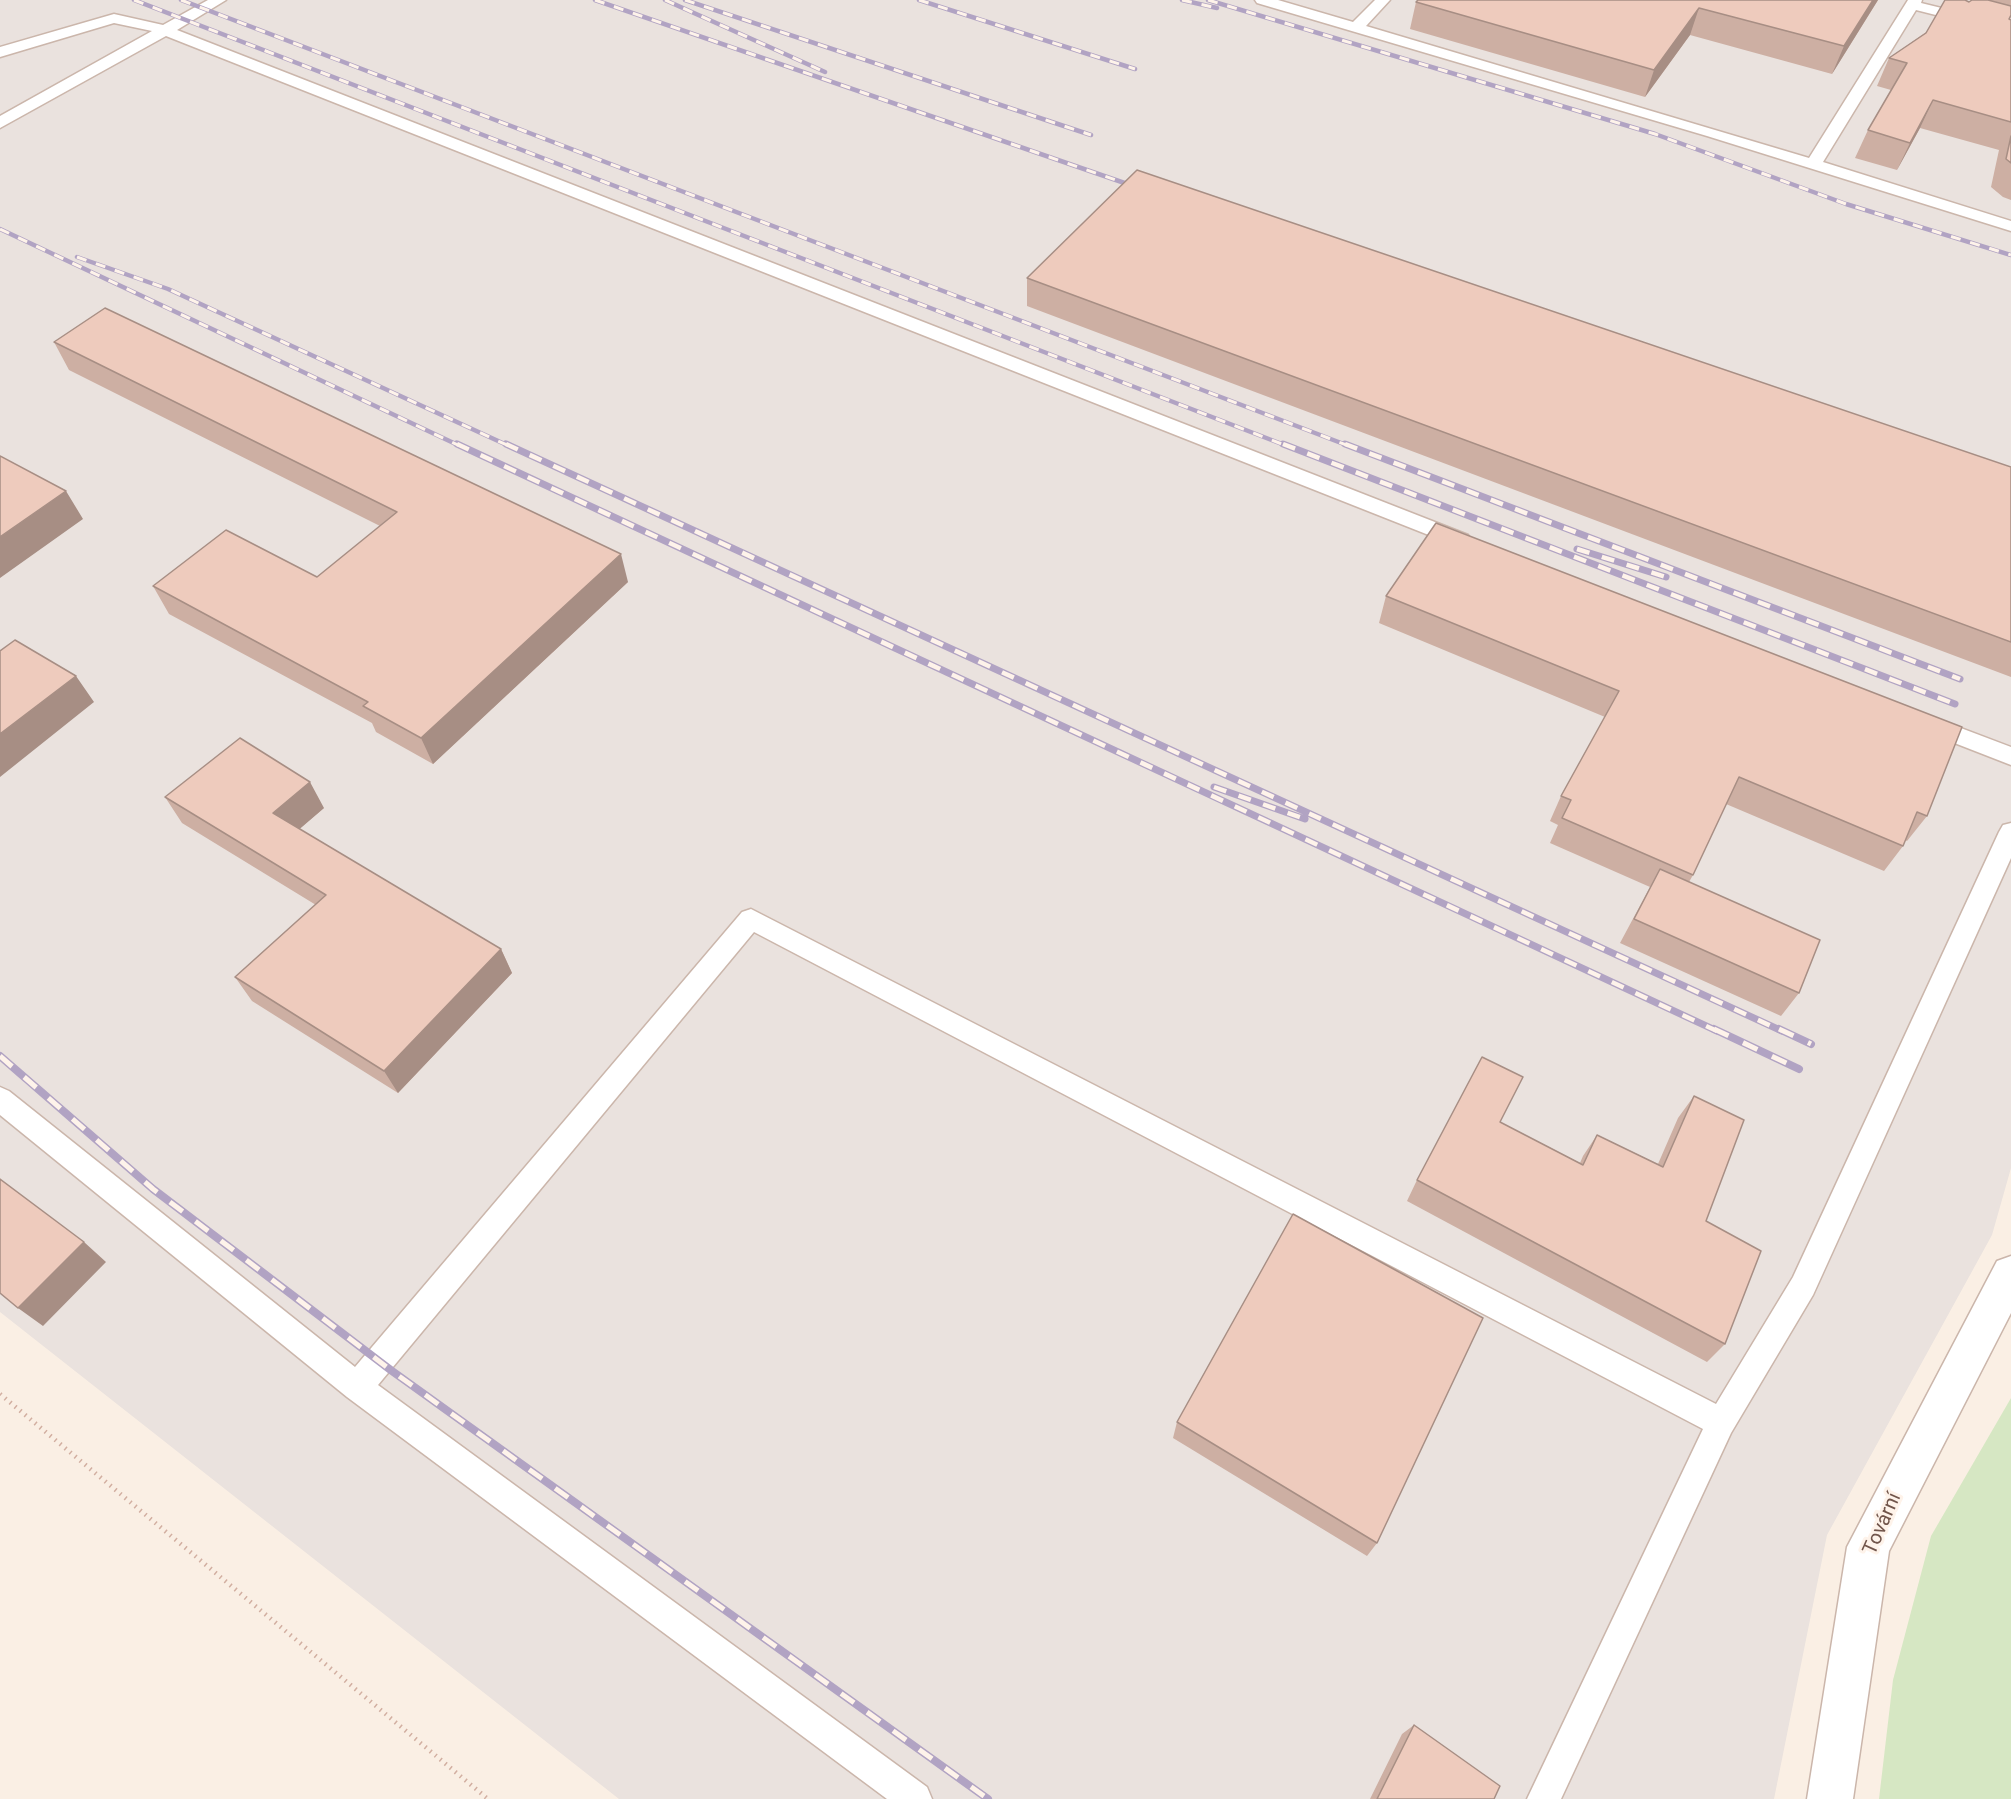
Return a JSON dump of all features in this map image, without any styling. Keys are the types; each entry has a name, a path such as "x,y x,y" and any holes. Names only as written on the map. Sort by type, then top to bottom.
{"street":[{"name":"Tovární","path":"1830,1799 1868,1547 2011,1274"}],"lane":[{"path":"0,123 219,0"},
{"path":"1262,0 2011,226"},
{"path":"1356,28 1383,0"},
{"path":"1813,165 1914,2 2011,30"},
{"path":"0,52 114,18 165,30 1477,546"},
{"path":"1911,717 2011,756"},
{"path":"1544,1799 1721,1423 1803,1286 2011,832"},
{"path":"357,1387 751,919 1721,1423"},
{"path":"0,1099 357,1387 915,1799"}],"path":[{"path":"0,1394 488,1799"}],"shaded area":[{"path":"0,0 2011,0 2011,1168 1992,1235 1827,1535 1774,1799 619,1799 0,1312"}],"green space":[{"path":"2011,1398 2011,1799 1879,1799 1893,1680 1931,1536"}],"building":[{"path":"1418,0 1873,0 1844,46 1699,8 1654,70 1416,2"},
{"path":"1945,0 1969,2 1988,0 2011,6 2009,19 2011,20 2011,122 1933,100 1910,143 1868,130 1907,63 1889,58 1926,33"},
{"path":"2011,136 2011,163 2006,159"},
{"path":"1137,170 2011,467 2011,642 1027,278"},
{"path":"105,308 621,554 421,738 363,706 368,702 153,586 226,530 317,577 397,512 54,342"},
{"path":"0,456 66,491 0,537"},
{"path":"1436,523 1962,727 1927,816 1917,812 1903,846 1739,777 1693,875 1562,818 1571,800 1561,796 1619,691 1386,596"},
{"path":"15,640 76,676 0,734 0,651"},
{"path":"240,738 310,782 273,813 501,949 384,1071 235,977 326,895 165,797"},
{"path":"1660,869 1820,940 1799,993 1634,919"},
{"path":"1482,1057 1523,1077 1500,1122 1583,1165 1597,1135 1663,1167 1694,1096 1744,1120 1706,1221 1761,1251 1725,1344 1417,1180"},
{"path":"0,1179 84,1242 18,1308 0,1293"},
{"path":"1293,1214 1483,1318 1377,1543 1177,1422"},
{"path":"1414,1725 1500,1786 1494,1799 1377,1799"}],"railway":[{"path":"134,0 1287,446"},
{"path":"181,0 1349,446"},
{"path":"595,0 1139,188"},
{"path":"665,0 825,72"},
{"path":"685,0 1091,135"},
{"path":"919,0 1135,69"},
{"path":"1182,0 1217,8"},
{"path":"1208,0 1655,134 1846,204 2011,255"},
{"path":"0,229 460,446"},
{"path":"77,257 168,289 509,446"},
{"path":"457,444 1717,1031"},
{"path":"506,444 1782,1031"},
{"path":"1283,444 1955,704"},
{"path":"1345,444 1960,679"},
{"path":"1577,549 1666,577"},
{"path":"1214,787 1305,819"},
{"path":"1714,1029 1799,1069"},
{"path":"1779,1029 1811,1044"},
{"path":"0,1056 153,1189 392,1371 988,1799"}]}
